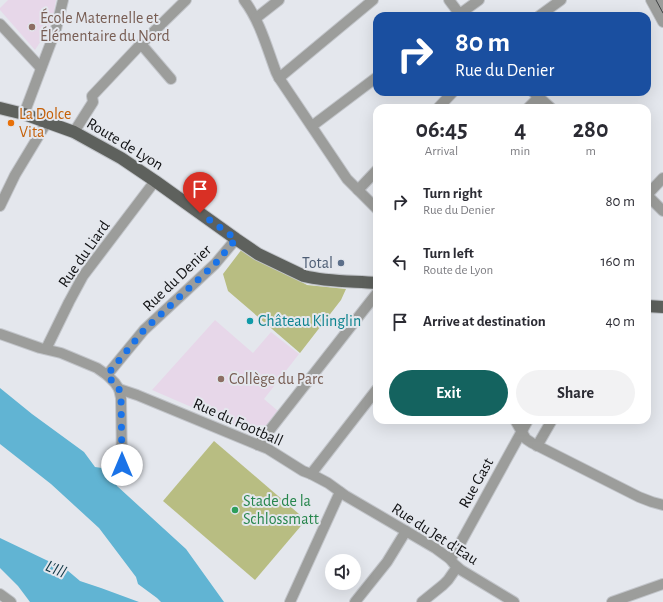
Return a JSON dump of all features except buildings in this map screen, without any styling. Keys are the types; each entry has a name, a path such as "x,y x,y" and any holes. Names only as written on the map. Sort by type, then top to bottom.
{"main road":[{"name":"Route de Lyon","path":"0,108 24,114 74,132 121,158 258,254 304,276 312,278 373,283"},
{"path":"651,306 663,307"}],"street":[{"path":"24,114 56,29 63,0"},
{"path":"74,132 93,102 92,96 141,44 186,0"},
{"path":"244,0 256,18 279,78 347,179 373,206"},
{"path":"256,18 279,0"},
{"path":"279,78 373,0"},
{"path":"449,0 457,12"},
{"path":"463,12 479,0"},
{"path":"544,12 561,0"},
{"path":"651,0 663,22"},
{"path":"660,0 663,5"},
{"path":"0,24 41,68"},
{"path":"141,44 171,79"},
{"path":"312,126 373,80"},
{"path":"442,104 449,96"},
{"path":"538,96 547,104"},
{"path":"0,206 46,122"},
{"path":"358,190 373,174"},
{"path":"651,191 663,178"},
{"name":"Rue du Liard","path":"46,349 83,276 155,181"},
{"path":"651,199 663,211"},
{"name":"Rue du Denier","path":"107,375 144,330 215,264 236,239"},
{"path":"258,445 373,298"},
{"path":"0,334 62,353 98,368 107,375 119,389 121,394 122,465"},
{"name":"Rue du Football","path":"119,389 258,445 340,492"},
{"path":"311,474 373,394"},
{"path":"517,424 526,439 537,446 639,497 663,505"},
{"name":"Rue Gast","path":"422,602 448,580 454,563 456,551 526,424"},
{"path":"537,446 550,424"},
{"path":"290,602 340,492"},
{"name":"Rue du Jet d'Eau","path":"340,492 435,548 454,563 514,602"},
{"path":"355,602 387,562 406,531"},
{"path":"612,602 663,584"},
{"path":"0,594 11,602"}],"shaded area":[{"name":"École Maternelle et Élémentaire du Nord","path":"8,0 56,0 52,23 50,23 48,30 35,50 0,10 0,8"},
{"name":"Collège du Parc","path":"215,320 253,353 271,332 299,354 264,399 278,411 267,427 261,425 247,431 152,390"}],"green space":[{"path":"242,249 307,285 346,289 341,300 300,353 228,291 223,274"},
{"name":"Stade de la Schlossmatt","path":"214,441 306,520 255,580 163,501"}],"water":[{"path":"0,388 32,414 84,452 95,467 109,469 117,486 186,549 224,602 161,602 138,584 136,577 99,528 51,484 0,444"},
{"name":"L'Ill","path":"0,538 67,570 80,581 139,602 30,602 18,586 0,568"}],"tram line":[{"path":"656,0 663,13"}],"place":[{"name":"École Maternelle et Élémentaire du Nord","path":"32,27"},
{"name":"La Dolce Vita","path":"11,123"},
{"name":"Total","path":"341,263"},
{"name":"Château Klinglin","path":"250,321"},
{"name":"Collège du Parc","path":"221,379"},
{"name":"Stade de la Schlossmatt","path":"235,510"}],"route":[{"path":"122,465 121,394 115,383 107,375 144,330 215,264 236,239 200,213"}]}
